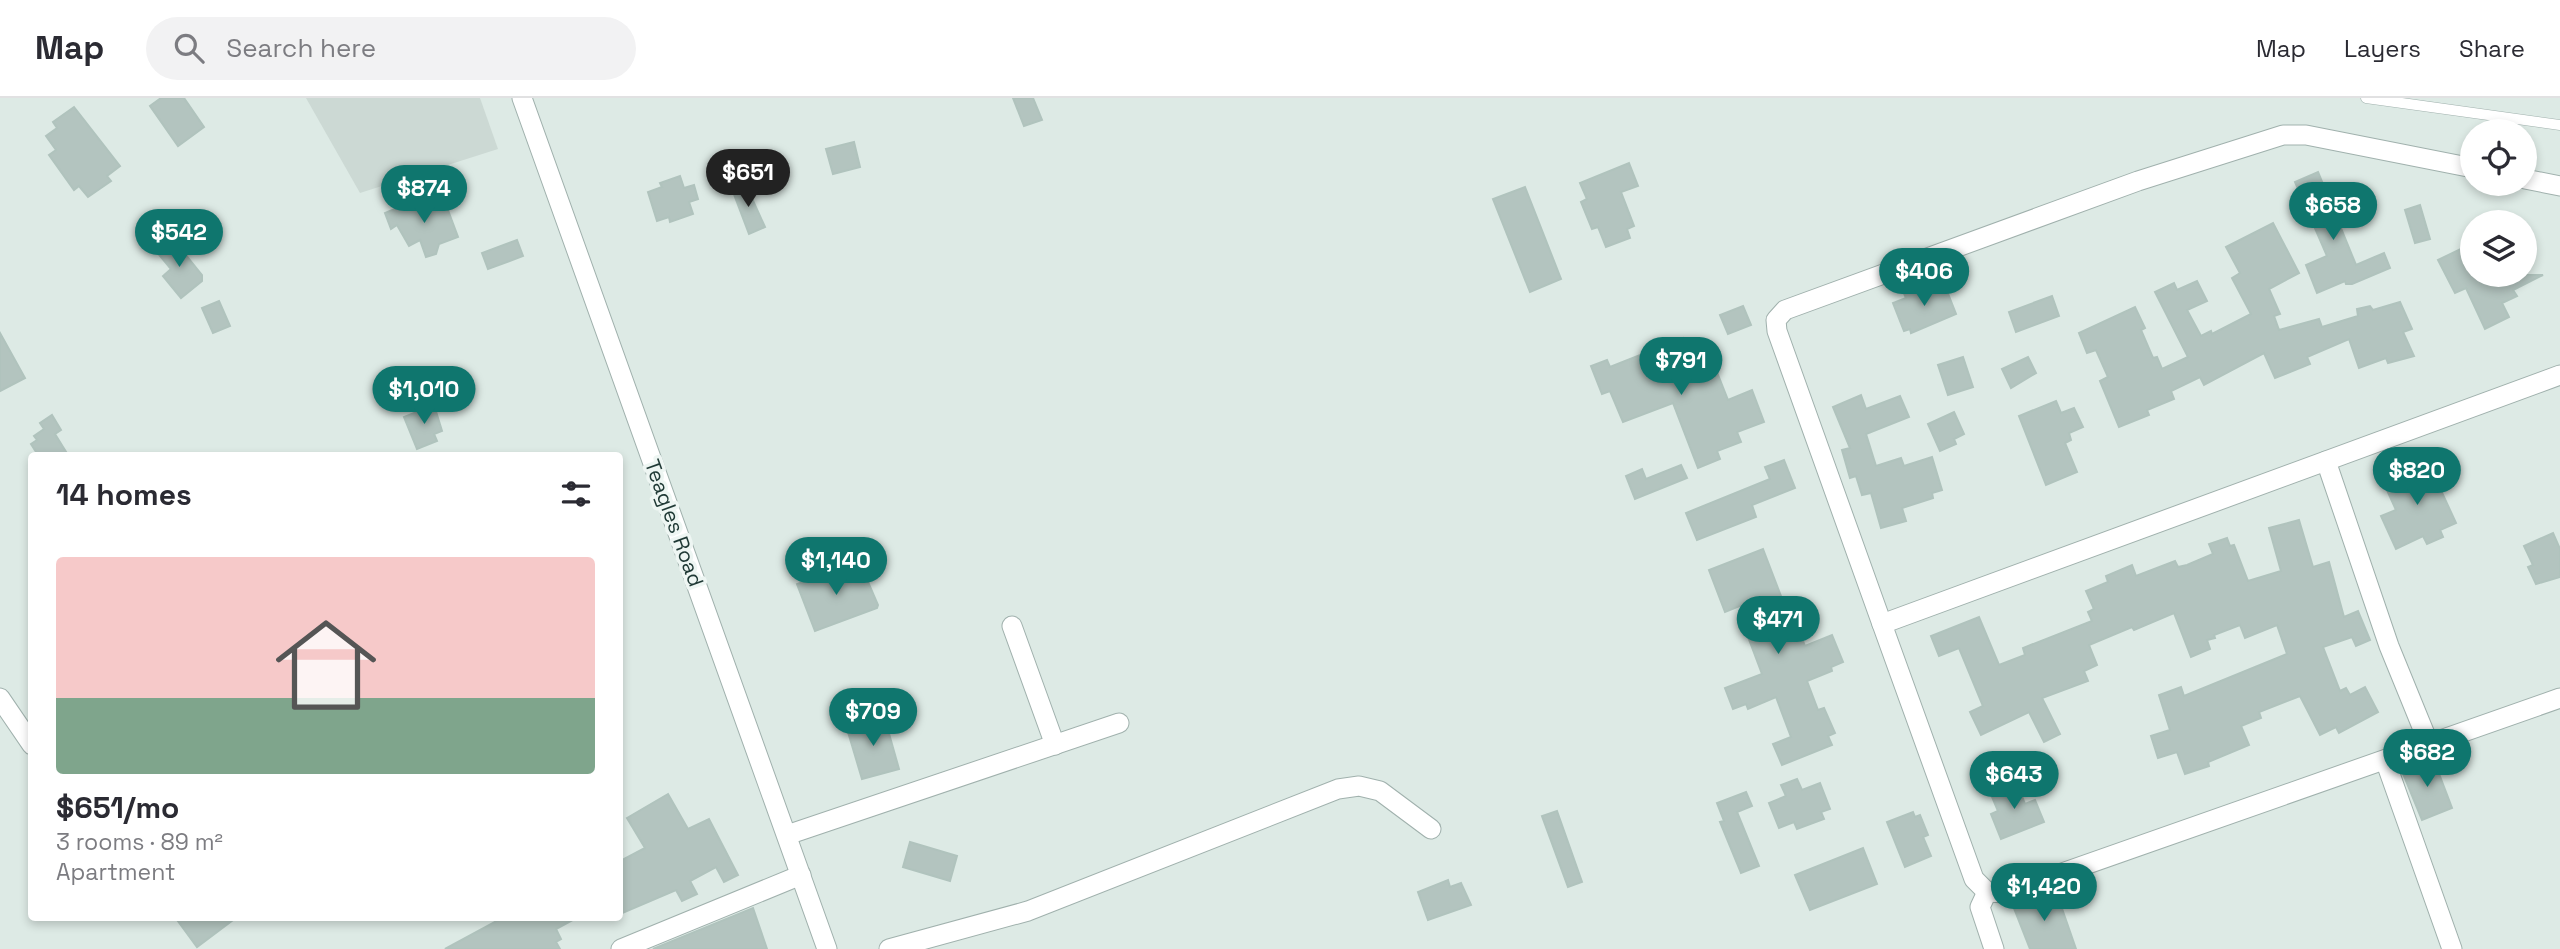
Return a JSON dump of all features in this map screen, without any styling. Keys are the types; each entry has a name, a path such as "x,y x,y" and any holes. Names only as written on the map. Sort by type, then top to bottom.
{"street":[{"name":"Teagles Road","path":"522,98 827,949"},
{"path":"2460,165 2306,135 2283,135 2138,181 1785,310 1776,320 1777,331 1974,879 1987,892 2005,893 2560,698"},
{"path":"2537,181 2560,186"},
{"path":"1882,624 2560,374"},
{"path":"2326,461 2389,646 2429,744"},
{"path":"1012,626 1055,745"},
{"path":"0,698 28,739"},
{"path":"786,835 1119,723"},
{"path":"2385,760 2452,949"},
{"path":"889,949 1028,911 1338,789 1359,786 1380,791 1431,829"},
{"path":"621,949 801,875"},
{"path":"1987,892 1980,907 1994,949"}],"lane":[{"path":"2366,98 2560,125"}],"shaded area":[{"path":"306,98 480,98 498,149 360,193"}],"building":[{"path":"161,98 184,98 204,127 178,146 150,106"},
{"path":"1013,98 1033,98 1042,120 1024,126"},
{"path":"74,107 120,166 107,176 111,181 88,197 79,186 74,190 49,155 56,150 46,136 57,128 53,122"},
{"path":"854,142 860,167 833,174 826,149"},
{"path":"1629,163 1638,186 1621,192 1634,226 1627,229 1630,238 1606,247 1598,227 1592,229 1581,202 1587,199 1580,183"},
{"path":"2318,172 2356,265 2384,253 2390,268 2352,284 2346,284 2345,281 2317,293 2306,265 2327,256 2295,182"},
{"path":"680,176 684,188 694,185 698,199 689,202 693,214 670,222 669,217 657,221 648,192 662,187 660,183"},
{"path":"745,183 765,227 749,234 732,189"},
{"path":"1525,187 1561,279 1530,292 1493,199"},
{"path":"414,201 419,209 436,202 439,207 446,205 458,237 439,244 436,254 426,257 420,240 409,246 397,225 391,229 385,213"},
{"path":"2420,205 2430,239 2415,243 2405,210"},
{"path":"2273,223 2299,273 2269,289 2280,314 2274,316 2279,330 2319,319 2322,327 2358,316 2357,309 2370,306 2373,310 2400,302 2412,329 2403,332 2414,356 2388,363 2386,358 2359,368 2349,339 2307,357 2310,364 2275,378 2264,353 2204,385 2200,377 2171,391 2174,399 2147,410 2149,415 2119,427 2100,381 2108,377 2096,350 2087,353 2079,333 2135,307 2145,328 2141,330 2153,358 2157,357 2162,369 2188,357 2155,292 2174,283 2177,290 2197,281 2207,301 2187,310 2201,336 2211,331 2212,334 2251,314 2232,278 2240,273 2226,247"},
{"path":"172,238 202,275 202,281 181,298 163,276 171,269 156,251"},
{"path":"517,240 523,256 488,269 482,253"},
{"path":"2460,249 2460,287 2519,287 2513,290 2517,296 2502,303 2509,317 2485,329 2466,288 2455,293 2438,260"},
{"path":"1918,285 1922,294 1945,286 1956,314 1911,333 1910,329 1904,331 1893,303 1906,298 1903,291"},
{"path":"2052,296 2059,316 2016,332 2009,312"},
{"path":"219,301 230,326 213,333 202,308"},
{"path":"1743,306 1751,325 1728,334 1720,315"},
{"path":"0,333 25,378 0,391"},
{"path":"1683,338 1693,364 1711,357 1728,400 1752,390 1764,422 1737,432 1741,442 1717,451 1720,459 1698,468 1673,403 1623,422 1610,391 1602,394 1591,366 1607,360 1610,367"},
{"path":"1963,357 1973,387 1948,395 1938,365"},
{"path":"2028,357 2036,373 2011,388 2002,369"},
{"path":"1861,395 1866,409 1900,396 1909,417 1866,434 1876,466 1901,458 1904,466 1932,457 1942,490 1932,493 1933,498 1902,508 1906,521 1881,528 1871,493 1862,495 1856,476 1850,478 1842,450 1850,448 1833,407"},
{"path":"2056,401 2061,413 2074,408 2083,427 2069,433 2071,440 2065,443 2077,472 2046,485 2019,416"},
{"path":"434,405 442,431 434,434 437,441 417,449 404,417"},
{"path":"1954,412 1964,434 1954,439 1956,444 1940,451 1928,424"},
{"path":"52,415 61,430 55,434 66,452 36,452 31,444 37,440 34,436 44,429 40,423"},
{"path":"1784,460 1795,488 1752,505 1756,517 1697,540 1686,513 1770,479 1765,467"},
{"path":"2435,464 2443,482 2438,484 2456,523 2440,530 2443,537 2427,544 2423,536 2396,549 2381,516 2396,510 2382,479 2411,467 2414,473"},
{"path":"1681,465 1687,478 1635,499 1626,476 1642,469 1646,479"},
{"path":"2299,520 2313,567 2329,562 2344,617 2358,611 2370,640 2356,646 2352,637 2323,647 2340,691 2346,688 2350,695 2365,687 2378,712 2339,733 2336,727 2320,735 2300,696 2259,712 2261,718 2241,726 2249,745 2208,762 2209,766 2185,774 2177,752 2158,758 2151,736 2170,730 2159,695 2181,687 2184,696 2287,654 2277,625 2245,638 2240,625 2214,635 2215,638 2207,640 2210,649 2191,657 2174,613 2089,645 2097,665 2084,671 2088,681 2042,698 2060,734 2044,742 2029,712 1981,735 1970,712 1983,706 1959,648 1939,656 1931,636 1979,617 1999,665 2025,655 2023,648 2092,621 2088,612 2094,609 2086,591 2108,582 2106,576 2132,565 2136,576 2175,561 2178,567 2187,565 2213,554 2209,544 2227,538 2230,546 2234,545 2248,581 2281,571 2269,528"},
{"path":"2553,533 2560,549 2560,577 2536,584 2528,567 2533,565 2524,546"},
{"path":"1763,549 1789,617 1793,615 1805,646 1832,635 1843,662 1831,667 1832,671 1807,681 1818,710 1824,708 1835,733 1828,736 1832,745 1782,765 1773,744 1791,737 1776,697 1748,709 1746,704 1733,709 1725,688 1762,674 1747,634 1757,630 1747,603 1725,612 1709,570"},
{"path":"822,568 824,574 836,569 839,578 862,568 877,608 815,631 797,584 809,580 807,574"},
{"path":"872,714 876,726 886,723 899,769 862,779 848,732 858,729 855,719"},
{"path":"2433,758 2452,808 2422,820 2402,771"},
{"path":"1797,779 1802,790 1820,783 1830,809 1821,812 1824,819 1797,829 1794,822 1779,828 1769,803 1786,796 1781,785"},
{"path":"2016,782 2025,804 2035,800 2044,822 2001,839 1991,814 1998,811 1990,792"},
{"path":"1746,792 1752,806 1737,812 1759,866 1741,873 1720,822 1724,821 1717,803"},
{"path":"668,794 688,829 709,819 738,875 724,882 716,867 690,881 697,894 682,901 676,890 623,913 623,859 645,848 627,818"},
{"path":"1557,811 1582,882 1568,887 1542,816"},
{"path":"1913,812 1915,817 1920,815 1928,835 1923,837 1931,856 1905,867 1887,822"},
{"path":"910,842 957,856 950,881 903,867"},
{"path":"1863,848 1877,884 1810,910 1795,875"},
{"path":"1448,880 1450,887 1461,883 1471,905 1428,920 1418,892"},
{"path":"2045,892 2049,903 2059,900 2076,949 2030,949 2012,903"},
{"path":"753,908 767,949 653,949"},
{"path":"178,921 232,921 197,947"},
{"path":"497,921 571,921 556,929 561,939 556,942 560,949 445,949"}]}
